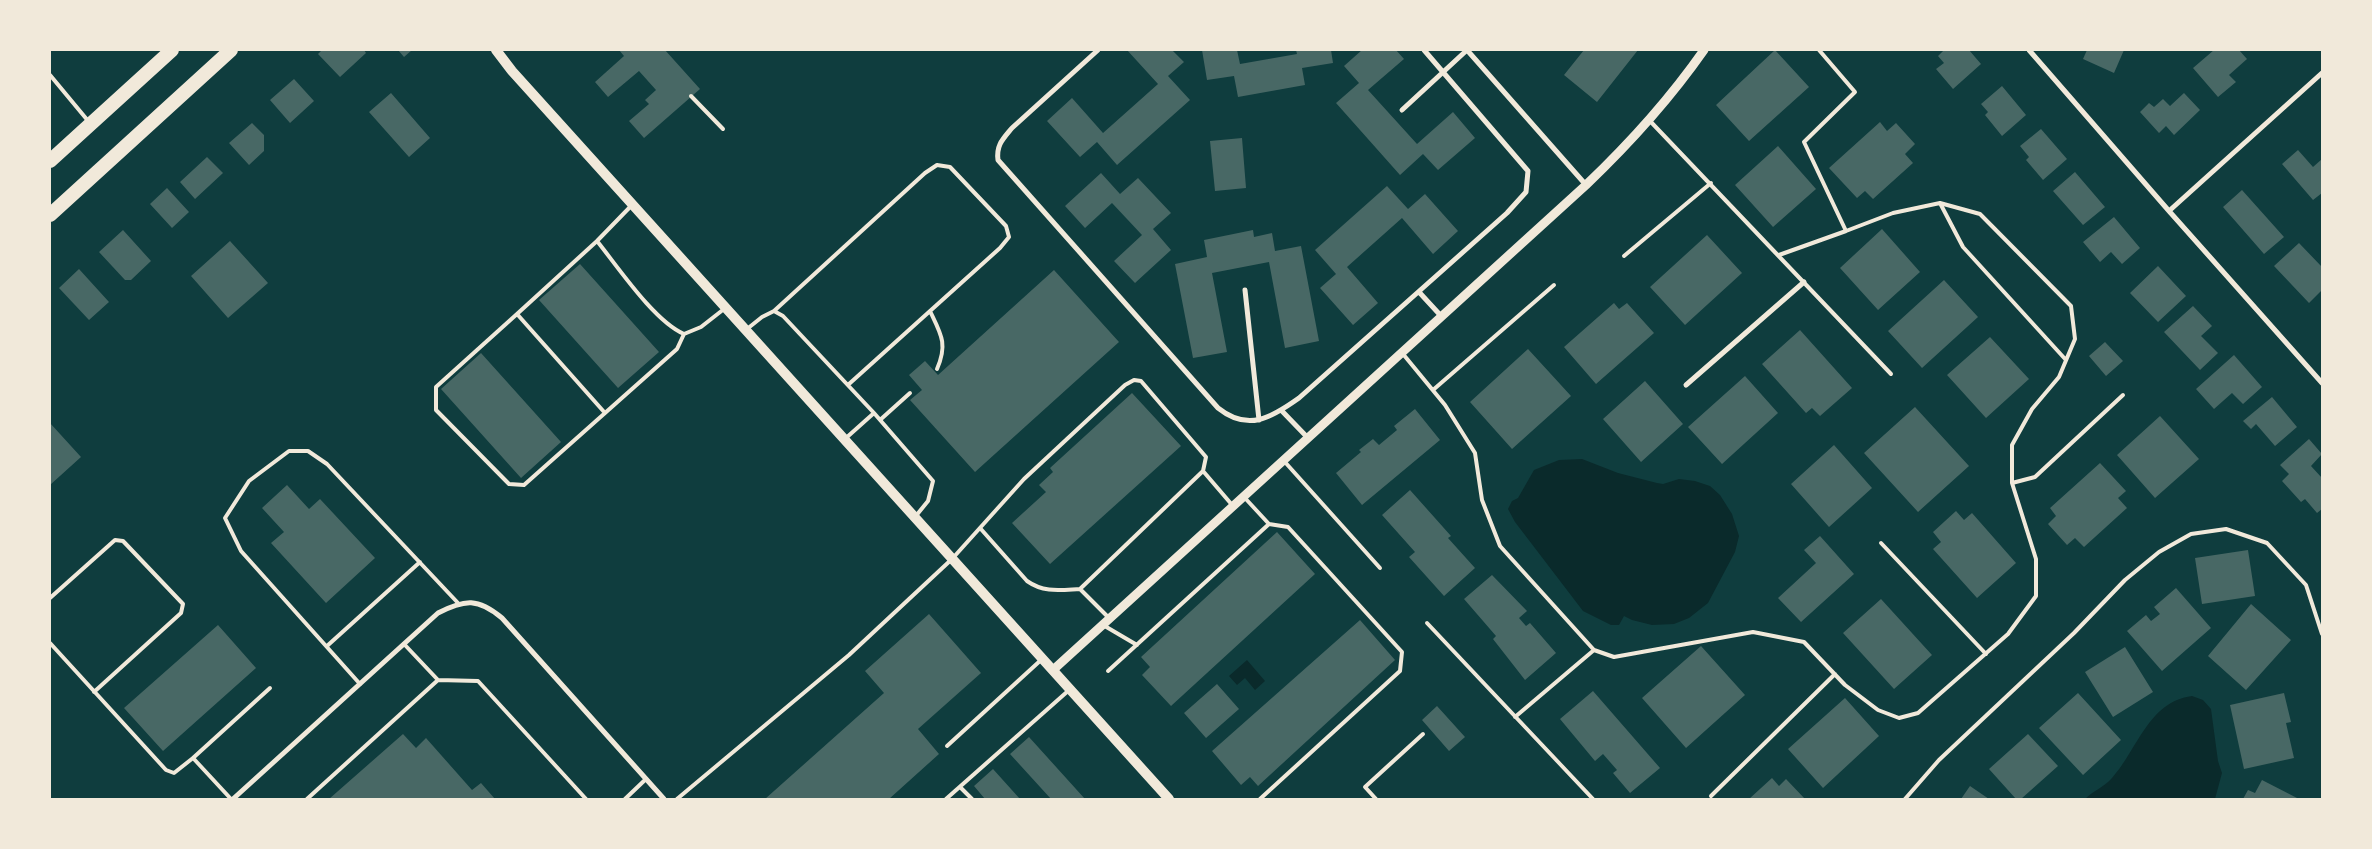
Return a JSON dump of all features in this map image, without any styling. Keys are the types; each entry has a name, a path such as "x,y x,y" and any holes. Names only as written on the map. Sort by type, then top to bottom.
{"highway":[{"path":"50,160 172,50"},
{"path":"50,215 231,50"}],"main road":[{"path":"496,50 512,71 1169,799"}],"street":[{"path":"1098,50 1012,128 1000,142 997,150 998,160 1218,408 1229,417 1241,422 1259,420 1281,410 1299,398 1507,213 1526,192 1529,180 1528,172 1524,166 1424,50"},
{"path":"1402,110 1467,50 1586,185"},
{"path":"1053,670 1403,354 1586,185 1650,121 1674,92 1704,50"},
{"path":"2029,50 2322,383"},
{"path":"2169,211 2322,73"},
{"path":"1686,385 1804,282"},
{"path":"1245,290 1259,420"},
{"path":"1419,292 1443,317"},
{"path":"1281,410 1309,439"},
{"path":"232,799 438,613 458,603 476,603 490,608 502,618 664,799"}],"lane":[{"path":"1819,50 1855,92 1804,142 1846,231"},
{"path":"50,75 91,124"},
{"path":"691,96 723,129"},
{"path":"1650,121 1891,374"},
{"path":"746,330 762,317 774,311 925,173 937,165 950,167 1006,226 1009,236 1000,248 849,384"},
{"path":"1624,256 1711,183"},
{"path":"1940,203 1963,247 2066,360"},
{"path":"1403,354 1432,390 1476,453 1482,500 1500,546 1594,650 1614,657 1753,632 1804,642 1845,685 1878,710 1899,718 1918,713 2008,634 2036,596 2036,559 2012,483 2012,445 2032,409 2059,377 2075,339 2071,306 1980,214 1940,203 1893,213 1778,255"},
{"path":"632,204 597,241 436,388 436,410 509,484 524,485 677,349 684,334 701,326 726,308"},
{"path":"597,241 639,294 674,330 684,334"},
{"path":"1432,390 1554,285"},
{"path":"930,310 941,336 944,354 937,369"},
{"path":"774,311 784,316 849,384 934,481 928,501 915,517"},
{"path":"517,314 605,413"},
{"path":"677,799 849,655 952,559 1024,479 1125,385 1134,380 1140,381 1206,457 1203,472 1080,589 1050,591 1034,586 1027,581 980,528"},
{"path":"880,420 910,393"},
{"path":"2012,483 2035,477 2123,396"},
{"path":"844,439 874,412"},
{"path":"360,684 241,551 225,518 249,481 289,451 308,451 327,464 458,603"},
{"path":"1284,461 1380,568"},
{"path":"1203,472 1233,506"},
{"path":"1244,497 1269,524 1288,527 1402,652 1400,672 1260,799"},
{"path":"1108,671 1269,524"},
{"path":"1905,799 1939,760 2074,633 2125,580 2160,552 2191,534 2226,529 2267,543 2306,586 2322,634"},
{"path":"50,598 115,540 123,541 183,604 182,613 94,692"},
{"path":"1881,543 1986,654"},
{"path":"327,646 420,562"},
{"path":"1080,589 1106,622 1137,644"},
{"path":"1427,623 1593,799"},
{"path":"50,643 166,770 174,773 270,688"},
{"path":"404,644 438,680"},
{"path":"1515,717 1594,650"},
{"path":"947,746 1043,659"},
{"path":"1710,796 1835,674"},
{"path":"307,799 438,680 478,681 586,799"},
{"path":"946,799 1070,689"},
{"path":"1376,799 1365,787 1423,734"},
{"path":"193,758 232,799"},
{"path":"625,799 646,779"},
{"path":"960,787 972,799"}],"water":[{"path":"1582,459 1618,473 1657,483 1663,484 1679,479 1695,481 1710,486 1720,495 1732,514 1739,536 1735,552 1708,603 1689,618 1674,624 1652,625 1624,616 1619,625 1611,625 1583,611 1515,522 1508,509 1512,501 1518,498 1534,470 1559,460"},
{"path":"1247,660 1265,681 1255,690 1245,678 1237,685 1229,676"},
{"path":"2192,696 2203,700 2211,709 2218,761 2222,773 2215,799 2085,799 2112,778 2154,717 2165,707 2177,700"}],"building":[{"path":"322,50 364,50 366,53 340,77 318,54"},
{"path":"398,50 412,50 404,57"},
{"path":"619,50 665,50 700,89 644,138 629,121 649,104 645,100 656,90 639,71 608,97 595,82 624,56"},
{"path":"1127,50 1172,50 1184,62 1168,76 1190,100 1117,165 1097,142 1080,157 1047,121 1072,98 1103,133 1158,84"},
{"path":"1202,50 1237,50 1240,64 1297,54 1296,50 1331,50 1333,63 1302,68 1305,85 1238,97 1234,76 1207,80"},
{"path":"1362,50 1396,50 1404,59 1368,90 1417,144 1453,112 1475,138 1438,170 1423,154 1400,175 1336,103 1359,83 1344,66"},
{"path":"1584,50 1638,50 1597,102 1564,75"},
{"path":"1775,50 1809,87 1749,141 1716,105"},
{"path":"1944,50 1969,50 1981,64 1953,89 1936,69 1944,63 1938,56"},
{"path":"2087,50 2124,50 2114,73 2083,59"},
{"path":"2214,50 2239,50 2247,59 2229,75 2236,82 2218,97 2193,68"},
{"path":"294,79 314,101 290,123 270,100"},
{"path":"2002,86 2026,115 2002,136 1985,115 1988,112 1981,104"},
{"path":"391,93 430,138 409,157 369,112"},
{"path":"2184,93 2200,110 2174,135 2166,126 2159,133 2140,112 2149,103 2154,107 2163,99 2170,106"},
{"path":"1880,122 1887,131 1896,123 1915,144 1905,154 1913,163 1873,199 1865,191 1857,198 1829,168"},
{"path":"252,123 264,135 264,151 249,165 229,143"},
{"path":"2041,129 2067,159 2043,180 2026,160 2029,157 2020,146"},
{"path":"1242,138 1246,188 1215,191 1210,141"},
{"path":"1778,146 1816,189 1773,227 1735,185"},
{"path":"2298,150 2313,167 2322,159 2322,193 2313,200 2282,164"},
{"path":"207,157 223,173 195,199 180,182"},
{"path":"2075,172 2105,207 2083,225 2053,191"},
{"path":"1101,173 1120,194 1138,178 1171,213 1153,229 1171,250 1135,283 1114,261 1142,235 1112,203 1085,228 1065,206"},
{"path":"1387,186 1408,209 1425,194 1458,231 1433,254 1402,218 1347,267 1378,303 1353,325 1320,288 1336,274 1315,250"},
{"path":"167,188 189,212 172,228 150,204"},
{"path":"2242,190 2284,237 2264,254 2223,207"},
{"path":"2114,217 2140,248 2122,264 2111,252 2100,262 2083,242"},
{"path":"1882,229 1920,272 1878,310 1840,268"},
{"path":"123,230 151,261 131,280 125,280 99,252"},
{"path":"1253,230 1254,237 1272,233 1275,251 1301,246 1319,341 1285,348 1269,262 1212,273 1227,352 1193,358 1175,264 1207,257 1204,240"},
{"path":"1707,235 1742,273 1685,325 1650,287"},
{"path":"230,241 268,283 228,318 191,276"},
{"path":"2299,243 2322,267 2322,290 2309,303 2274,266"},
{"path":"580,264 659,352 618,388 539,300"},
{"path":"2158,266 2186,296 2158,322 2130,293"},
{"path":"79,269 109,302 89,320 59,288"},
{"path":"1054,270 1119,342 975,472 910,400 922,390 909,375 925,361 938,375"},
{"path":"1944,280 1978,317 1922,368 1888,331"},
{"path":"1614,303 1619,309 1627,303 1654,333 1596,384 1564,347"},
{"path":"2193,306 2212,326 2201,336 2218,353 2200,370 2164,332"},
{"path":"1800,330 1852,388 1820,416 1812,408 1806,413 1762,364"},
{"path":"1990,337 2029,379 1986,418 1947,375"},
{"path":"2105,342 2123,361 2106,376 2089,356"},
{"path":"1528,349 1571,396 1512,449 1470,402"},
{"path":"481,353 561,442 521,478 441,389"},
{"path":"2234,355 2262,387 2243,404 2232,393 2214,409 2196,389"},
{"path":"1745,376 1778,413 1722,464 1688,427"},
{"path":"1645,381 1683,424 1641,462 1603,419"},
{"path":"1132,393 1181,446 1050,564 1012,523 1046,492 1039,485 1053,472 1050,468"},
{"path":"2272,397 2297,427 2275,446 2256,424 2251,429 2243,421"},
{"path":"1915,407 1969,466 1918,512 1864,453"},
{"path":"1415,409 1440,440 1362,505 1336,473 1373,439 1379,445 1397,430 1394,426"},
{"path":"2160,416 2199,459 2155,498 2117,455"},
{"path":"50,423 81,457 50,485"},
{"path":"2309,439 2322,454 2311,466 2322,478 2322,509 2317,513 2305,499 2301,502 2282,481 2289,474 2280,465"},
{"path":"1834,445 1872,488 1829,527 1791,484"},
{"path":"2100,463 2126,491 2118,498 2127,508 2084,547 2075,538 2067,545 2048,524 2056,516 2050,508"},
{"path":"287,485 309,509 320,499 375,558 326,603 271,543 284,532 262,508"},
{"path":"1410,490 1451,536 1448,538 1475,568 1444,596 1409,557 1415,552 1382,515"},
{"path":"1956,511 1964,520 1972,513 2016,563 1977,598 1933,549 1941,542 1933,532"},
{"path":"1277,532 1315,574 1171,706 1142,675 1150,667 1141,657"},
{"path":"1820,536 1854,574 1801,622 1778,598 1816,563 1804,550"},
{"path":"2248,550 2255,596 2202,604 2195,558"},
{"path":"1492,575 1527,611 1519,618 1526,626 1530,623 1556,653 1525,680 1493,639 1496,636 1464,599"},
{"path":"2176,588 2211,628 2162,671 2127,631 2146,615 2151,621 2160,614 2154,607"},
{"path":"1881,599 1932,655 1894,689 1843,633"},
{"path":"2251,604 2291,640 2246,690 2208,656"},
{"path":"929,614 981,673 918,729 939,754 889,799 765,799 884,693 865,671"},
{"path":"1360,620 1395,660 1258,786 1250,777 1241,785 1212,751"},
{"path":"218,625 256,668 163,751 124,708"},
{"path":"1701,646 1745,695 1686,748 1642,698"},
{"path":"2125,647 2153,692 2113,717 2085,672"},
{"path":"1217,684 1239,709 1206,738 1184,713"},
{"path":"1593,691 1660,768 1630,793 1613,773 1617,770 1603,754 1595,761 1560,719"},
{"path":"2078,693 2121,740 2083,775 2039,728"},
{"path":"2284,693 2291,722 2286,723 2294,758 2244,769 2230,705"},
{"path":"1845,698 1879,736 1823,788 1788,749"},
{"path":"1437,706 1465,737 1449,751 1422,720"},
{"path":"403,734 416,748 426,738 472,790 481,783 495,799 329,799"},
{"path":"2028,734 2058,766 2021,799 2016,799 1989,769"},
{"path":"1029,737 1085,799 1051,799 1010,754"},
{"path":"993,769 1020,799 985,799 974,786"},
{"path":"1772,778 1779,786 1786,779 1805,799 1749,799"},
{"path":"2262,780 2299,799 2243,799 2248,790 2255,793"},
{"path":"1970,786 1989,799 1961,799"}]}
